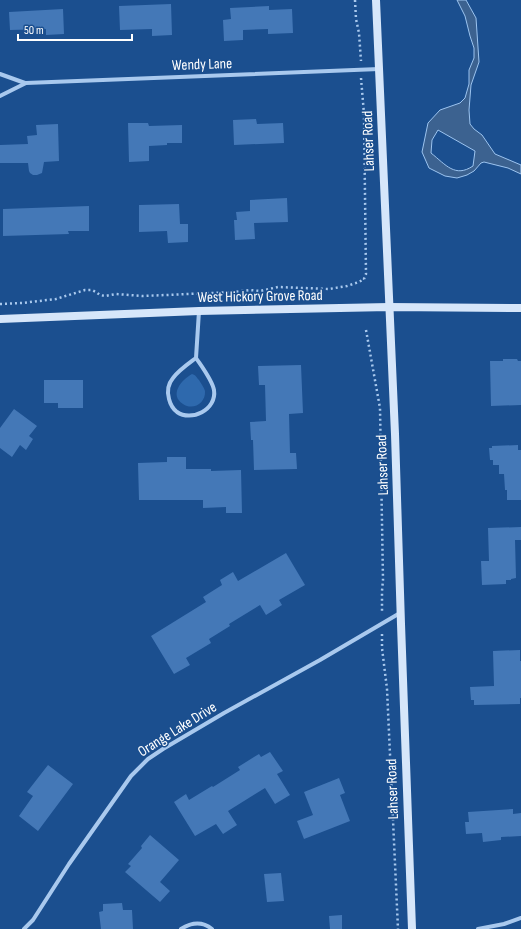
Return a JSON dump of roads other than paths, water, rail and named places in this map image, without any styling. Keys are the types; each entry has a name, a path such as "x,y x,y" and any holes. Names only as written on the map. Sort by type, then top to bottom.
{"street":[{"name":"Lahser Road","path":"376,0 395,434 412,929"},
{"name":"Wendy Lane","path":"0,96 26,83 378,69"},
{"name":"Wendy Lane","path":"0,74 26,83"},
{"name":"West Hickory Grove Road","path":"0,319 199,311 389,307 521,308"},
{"path":"196,358 172,379 168,387 168,395 171,404 177,412 184,414 193,415 203,412 211,406 214,396 214,390 211,382 196,358 199,311"},
{"name":"Orange Lake Drive","path":"24,929 33,920 69,864 130,776 148,759 224,713 320,660 400,613"},
{"path":"478,929 504,924 521,918"},
{"path":"181,929 195,923 208,926 212,929"}]}
